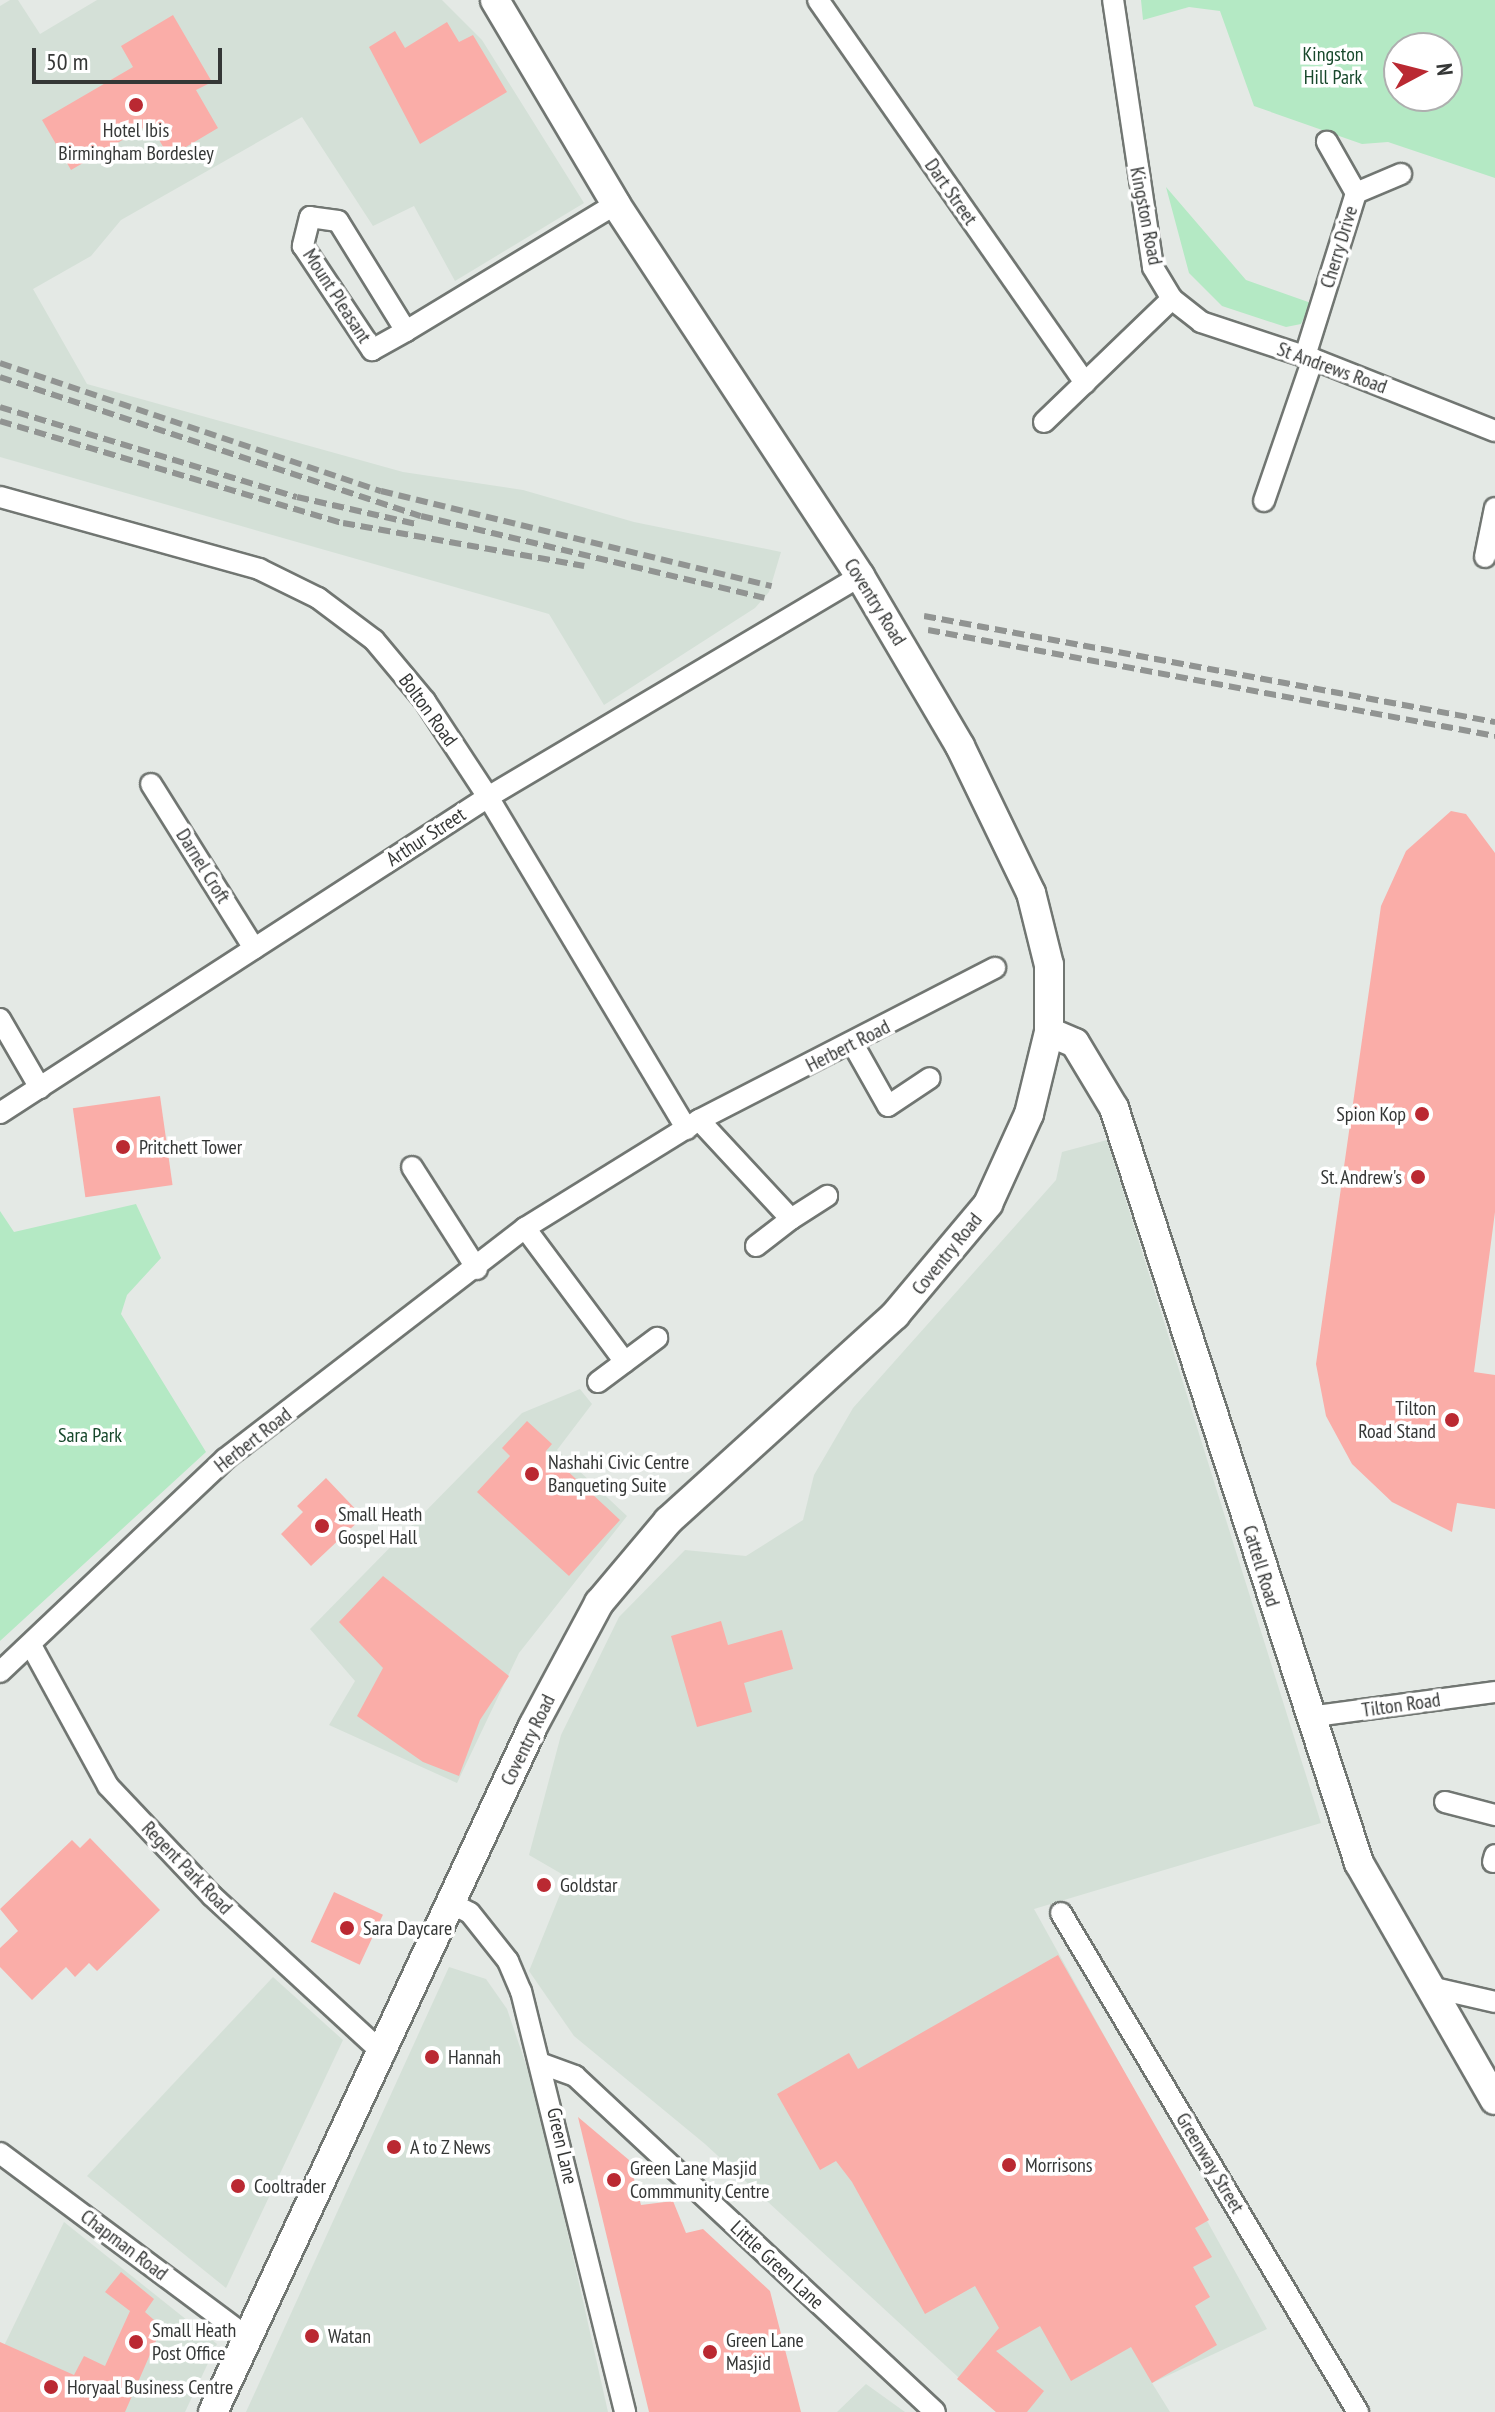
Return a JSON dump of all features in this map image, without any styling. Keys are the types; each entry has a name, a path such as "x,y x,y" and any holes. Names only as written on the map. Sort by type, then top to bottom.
{"main road":[{"name":"Coventry Road","path":"483,0 513,37"},
{"name":"Coventry Road","path":"213,2412 384,2054 533,1726 599,1603 668,1521 895,1315 979,1215 1012,1159 1049,1032 1049,965 1031,893 968,759 860,576 616,204 513,37 495,0"},
{"name":"Cattell Road","path":"1049,1032 1075,1043 1114,1108 1308,1717 1359,1863 1495,2100"}],"street":[{"name":"Dart Street","path":"818,0 1085,383"},
{"name":"Kingston Road","path":"1113,0 1153,267 1172,299"},
{"name":"Cherry Drive","path":"1264,501 1356,193 1327,142"},
{"path":"1356,193 1401,174"},
{"name":"Mount Pleasant","path":"406,331 338,221 310,217 303,246 372,350 406,331 616,204"},
{"path":"1044,422 1172,299"},
{"name":"St Andrews Road","path":"1172,299 1201,322 1309,358 1495,431"},
{"name":"Bolton Road","path":"0,497 259,569 318,598 392,660 488,797 693,1125"},
{"path":"1485,557 1495,508"},
{"name":"Arthur Street","path":"0,1113 488,797 860,576"},
{"name":"Darnel Croft","path":"151,784 254,948"},
{"name":"Herbert Road","path":"0,1672 32,1647 225,1459 477,1269 525,1228 693,1125 995,968"},
{"path":"0,1019 40,1088"},
{"path":"853,1044 888,1106 930,1078"},
{"path":"693,1125 791,1219"},
{"path":"412,1167 477,1269"},
{"path":"756,1246 827,1196"},
{"path":"525,1228 625,1362"},
{"path":"598,1382 657,1338"},
{"name":"Regent Park Road","path":"32,1647 108,1786 212,1896 384,2054"},
{"name":"Tilton Road","path":"1308,1717 1495,1692"},
{"path":"1445,1802 1495,1815"},
{"name":"Green Lane","path":"453,1904 470,1913 508,1961 542,2064 625,2412"},
{"name":"Greenway Street","path":"1061,1913 1358,2412"},
{"path":"1430,1987 1495,2002"},
{"name":"Little Green Lane","path":"542,2064 575,2076 935,2412"},
{"name":"Chapman Road","path":"0,2153 248,2338"}],"shaded area":[{"path":"10,0 18,0 40,34 97,0 442,0 482,40 584,203 455,281 414,206 373,226 302,117 121,220 91,256 33,289 87,384 403,472 523,490 634,522 781,552 769,592 755,608 604,705 549,614 0,457 0,6"},
{"path":"1107,1140 1321,1823 1034,1909 1267,2329 1152,2383 1170,2412 996,2412 705,2144 574,2036 529,1971 567,1877 529,1855 561,1735 619,1617 685,1550 746,1556 803,1520 814,1475 853,1408 1056,1180 1062,1152"},
{"path":"580,1389 592,1404 557,1450 627,1516 519,1653 457,1783 329,1725 355,1681 310,1629 522,1413"},
{"path":"449,1967 486,1979 507,2009 537,2097 608,2412 246,2412"},
{"path":"273,1977 343,2040 226,2288 87,2176"},
{"path":"64,2222 217,2344 185,2412 0,2412 0,2354"},
{"path":"866,2384 905,2412 837,2412"}],"green space":[{"name":"Kingston Hill Park","path":"1141,0 1495,0 1495,178 1388,142 1362,144 1254,106 1220,11 1189,7 1143,20"},
{"path":"1166,187 1246,280 1311,303 1301,324 1286,327 1222,306 1189,273"},
{"name":"Sara Park","path":"136,1204 161,1258 127,1295 121,1314 206,1452 0,1641 0,1211 14,1232"}],"building":[{"name":"Hotel Ibis Birmingham Bordesley","path":"173,15 212,82 196,90 218,128 169,157 150,124 71,170 42,120 133,67 121,46"},
{"path":"447,22 459,42 473,35 507,92 420,144 369,47 395,31 405,48"},
{"name":"St. Andrew's","path":"1451,811 1466,814 1495,853 1495,1212 1474,1372 1495,1375 1495,1509 1457,1503 1452,1532 1392,1502 1352,1464 1326,1416 1316,1364 1381,906 1406,851"},
{"name":"Pritchett Tower","path":"160,1096 173,1185 85,1197 73,1108"},
{"name":"Nashahi Civic Centre Banqueting Suite","path":"527,1421 552,1444 546,1451 620,1520 569,1576 477,1492 510,1456 502,1448"},
{"name":"Small Heath Gospel Hall","path":"326,1478 363,1517 311,1566 281,1534 303,1512 297,1506"},
{"path":"383,1576 509,1676 480,1720 459,1776 423,1762 357,1716 383,1668 339,1622"},
{"path":"721,1621 728,1645 782,1630 793,1669 744,1683 752,1712 697,1727 671,1636"},
{"path":"90,1838 160,1910 97,1971 89,1963 75,1977 66,1967 32,2000 0,1967 0,1948 18,1931 0,1909 72,1840 80,1848"},
{"name":"Sara Daycare","path":"334,1892 383,1915 360,1965 311,1942"},
{"name":"Morrisons","path":"1058,1955 1209,2220 1195,2228 1212,2257 1193,2267 1210,2297 1195,2306 1217,2345 1152,2383 1131,2347 1071,2381 1040,2326 996,2351 1044,2391 1027,2412 996,2412 957,2379 999,2328 975,2286 925,2314 852,2182 836,2161 820,2170 777,2094 849,2053 858,2069"},
{"name":"Green Lane Masjid","path":"578,2117 629,2160 641,2205 673,2201 686,2233 703,2229 770,2291 801,2412 649,2412"},
{"path":"121,2272 154,2299 145,2312 162,2327 125,2412 0,2412 0,2342 74,2375 84,2356 105,2366 130,2311 105,2292"}],"railway":[{"path":"0,363 381,491 772,586"},
{"path":"0,377 421,516 764,598"},
{"path":"0,407 297,497 416,524"},
{"path":"0,421 343,523 584,566"},
{"path":"924,616 1495,722"},
{"path":"928,630 1495,736"}],"place":[{"name":"Hotel Ibis Birmingham Bordesley","path":"136,105"},
{"name":"Spion Kop","path":"1422,1114"},
{"name":"Pritchett Tower","path":"123,1147"},
{"name":"St. Andrew's","path":"1418,1177"},
{"name":"Tilton Road Stand","path":"1452,1420"},
{"name":"Nashahi Civic Centre Banqueting Suite","path":"532,1474"},
{"name":"Small Heath Gospel Hall","path":"322,1526"},
{"name":"Goldstar","path":"544,1885"},
{"name":"Sara Daycare","path":"347,1928"},
{"name":"Hannah","path":"432,2057"},
{"name":"A to Z News","path":"394,2147"},
{"name":"Morrisons","path":"1009,2165"},
{"name":"Green Lane Masjid Commmunity Centre","path":"614,2180"},
{"name":"Cooltrader","path":"238,2186"},
{"name":"Watan","path":"312,2336"},
{"name":"Small Heath Post Office","path":"136,2342"},
{"name":"Green Lane Masjid","path":"710,2352"},
{"name":"Horyaal Business Centre","path":"51,2387"}]}
